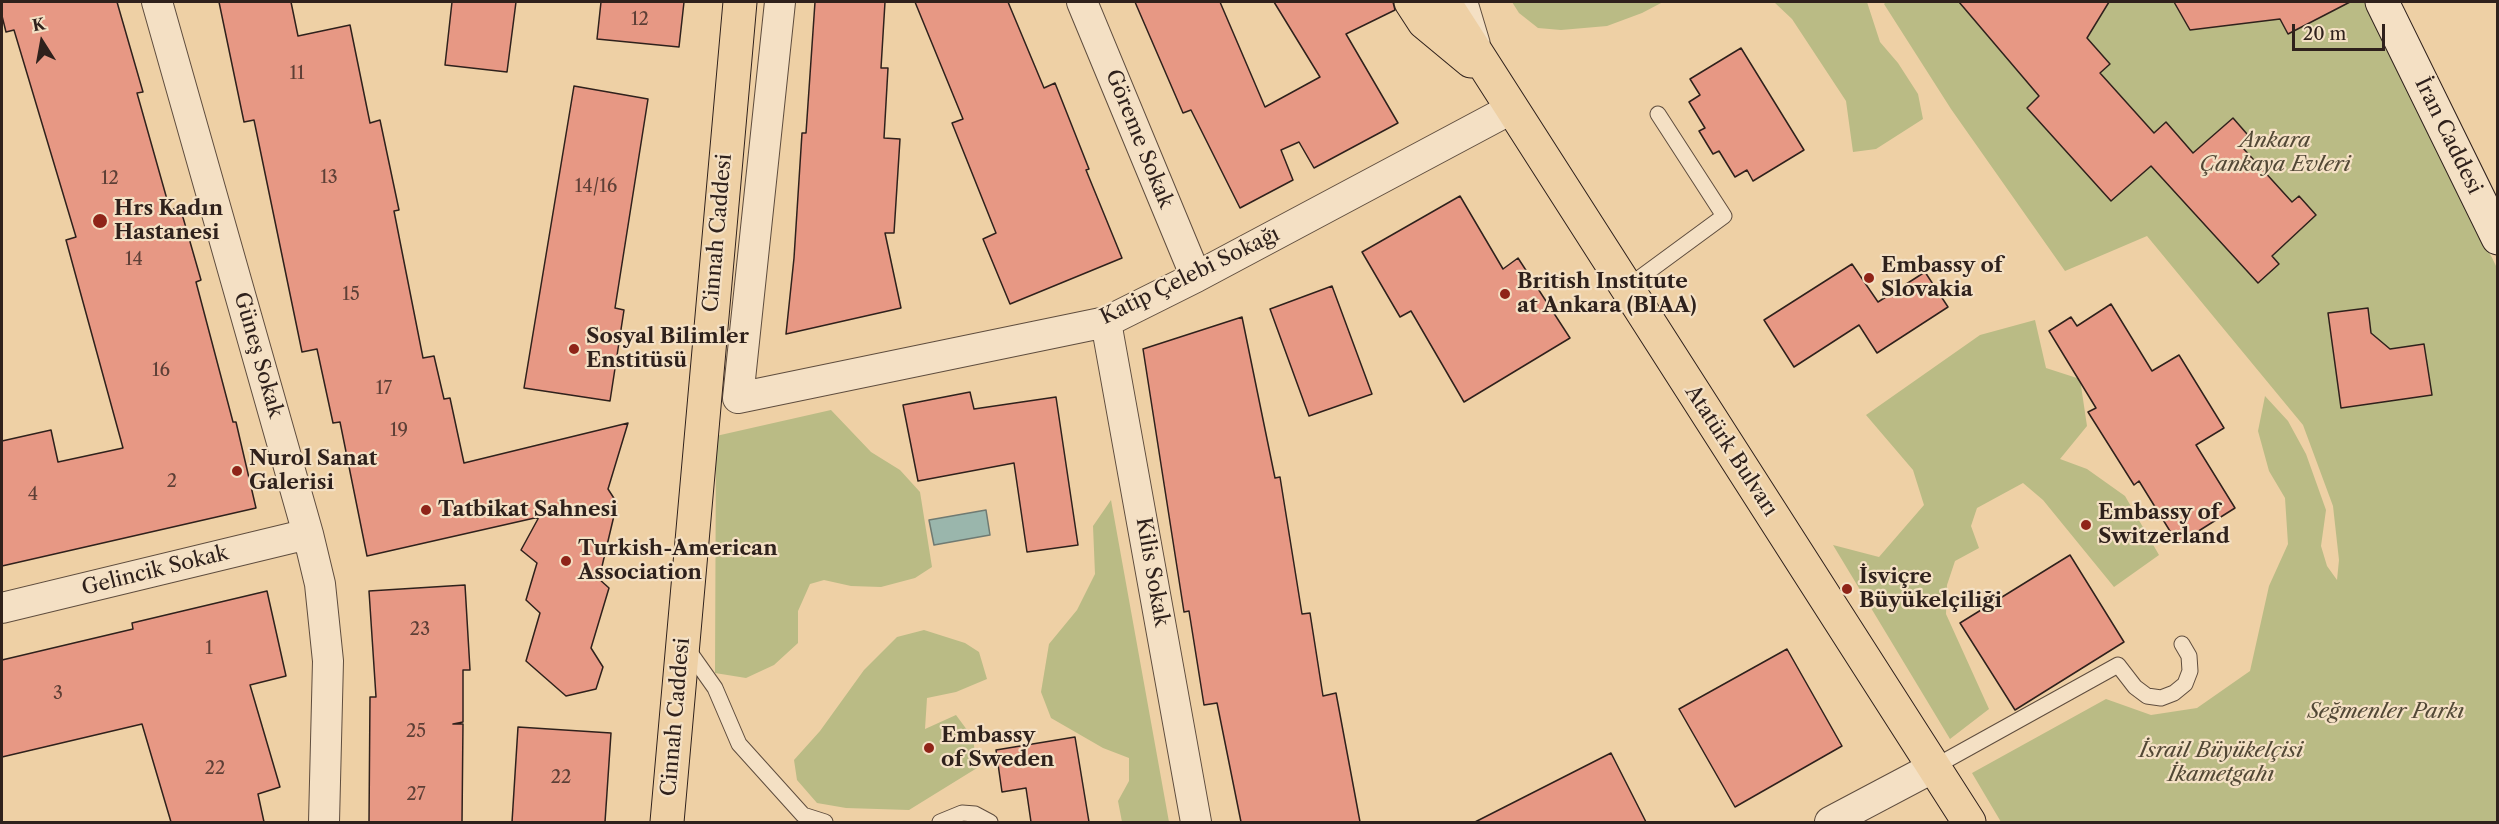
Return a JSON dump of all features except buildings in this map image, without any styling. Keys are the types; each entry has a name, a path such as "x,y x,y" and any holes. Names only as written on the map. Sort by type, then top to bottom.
{"main road":[{"path":"717,2 700,183 704,217 717,240"},
{"name":"Cinnah Caddesi","path":"667,822 717,240 740,2"},
{"name":"Atatürk Bulvarı","path":"1411,2 1424,22 1493,80"},
{"name":"Atatürk Bulvarı","path":"1444,2 1969,822"},
{"name":"İran Caddesi","path":"2382,2 2498,238"}],"street":[{"name":"Güneş Sokak","path":"157,2 308,534 321,594 328,660 324,822"},
{"name":"Katip Çelebi Sokağı","path":"780,2 738,398 1107,322 1511,109"},
{"name":"Göreme Sokak","path":"1082,2 1196,277"},
{"name":"Kilis Sokak","path":"1107,322 1196,822"},
{"name":"Gelincik Sokak","path":"2,608 308,534"},
{"path":"1830,822 1934,767"}],"lane":[{"path":"1470,2 1493,80"},
{"path":"1626,288 1724,216 1658,114"},
{"path":"683,642 715,688 739,744 800,819 825,822"},
{"path":"1934,767 2118,665 2135,687 2147,696 2161,698 2174,693 2185,684 2190,671 2189,656 2181,644"},
{"path":"940,822 962,813 975,814 990,822"}],"green space":[{"path":"1512,2 1663,2 1642,13 1607,26 1561,30 1538,28 1519,13"},
{"path":"1774,2 1867,2 1880,42 1898,63 1918,94 1923,119 1876,149 1853,152 1846,101 1792,19"},
{"path":"1886,2 2367,2 2497,268 2497,822 2001,822 1972,773 2106,699 2151,715 2197,708 2250,671 2269,586 2288,544 2285,498 2269,471 2258,431 2265,396 2288,421 2306,454 2326,510 2321,546 2327,566 2337,580 2339,560 2333,506 2303,425 2147,236 2065,271 1951,109 1884,4"},
{"path":"2035,320 2046,368 2080,379 2087,426 2060,459 2087,469 2125,496 2159,555 2114,587 2043,500 2023,483 1977,508 1971,526 1979,548 1955,561 1947,585 1946,614 1989,709 1950,739 1833,545 1879,557 1924,505 1913,470 1866,415 1980,335"},
{"path":"831,410 871,452 900,470 920,492 932,567 915,578 881,587 851,586 824,580 810,584 798,611 798,643 774,665 746,678 715,673 716,436"},
{"path":"1111,500 1169,822 1122,822 1118,801 1129,781 1129,758 1103,748 1051,718 1041,692 1049,644 1077,610 1095,574 1093,526"},
{"path":"924,630 965,643 979,652 987,679 956,692 927,698 925,729 956,715 973,738 977,768 909,810 846,808 817,803 797,780 794,760 820,731 864,670 897,637"}],"water":[{"path":"986,510 990,535 934,545 929,520"}],"place":[{"name":"Hrs Kadın Hastanesi","path":"100,221"},
{"name":"Embassy of Slovakia","path":"1869,278"},
{"name":"British Institute at Ankara (BIAA)","path":"1505,294"},
{"name":"Sosyal Bilimler Enstitüsü","path":"574,349"},
{"name":"Nurol Sanat Galerisi","path":"237,471"},
{"name":"Tatbikat Sahnesi","path":"426,510"},
{"name":"Embassy of Switzerland","path":"2086,525"},
{"name":"Turkish-American Association","path":"566,561"},
{"name":"İsviçre Büyükelçiliği","path":"1847,589"},
{"name":"Embassy of Sweden","path":"929,748"}],"park label":[{"name":"Ankara Çankaya Evleri","path":"2275,153"},
{"name":"Seğmenler Parkı","path":"2386,712"},
{"name":"İsrail Büyükelçisi İkametgahı","path":"2221,763"}]}
